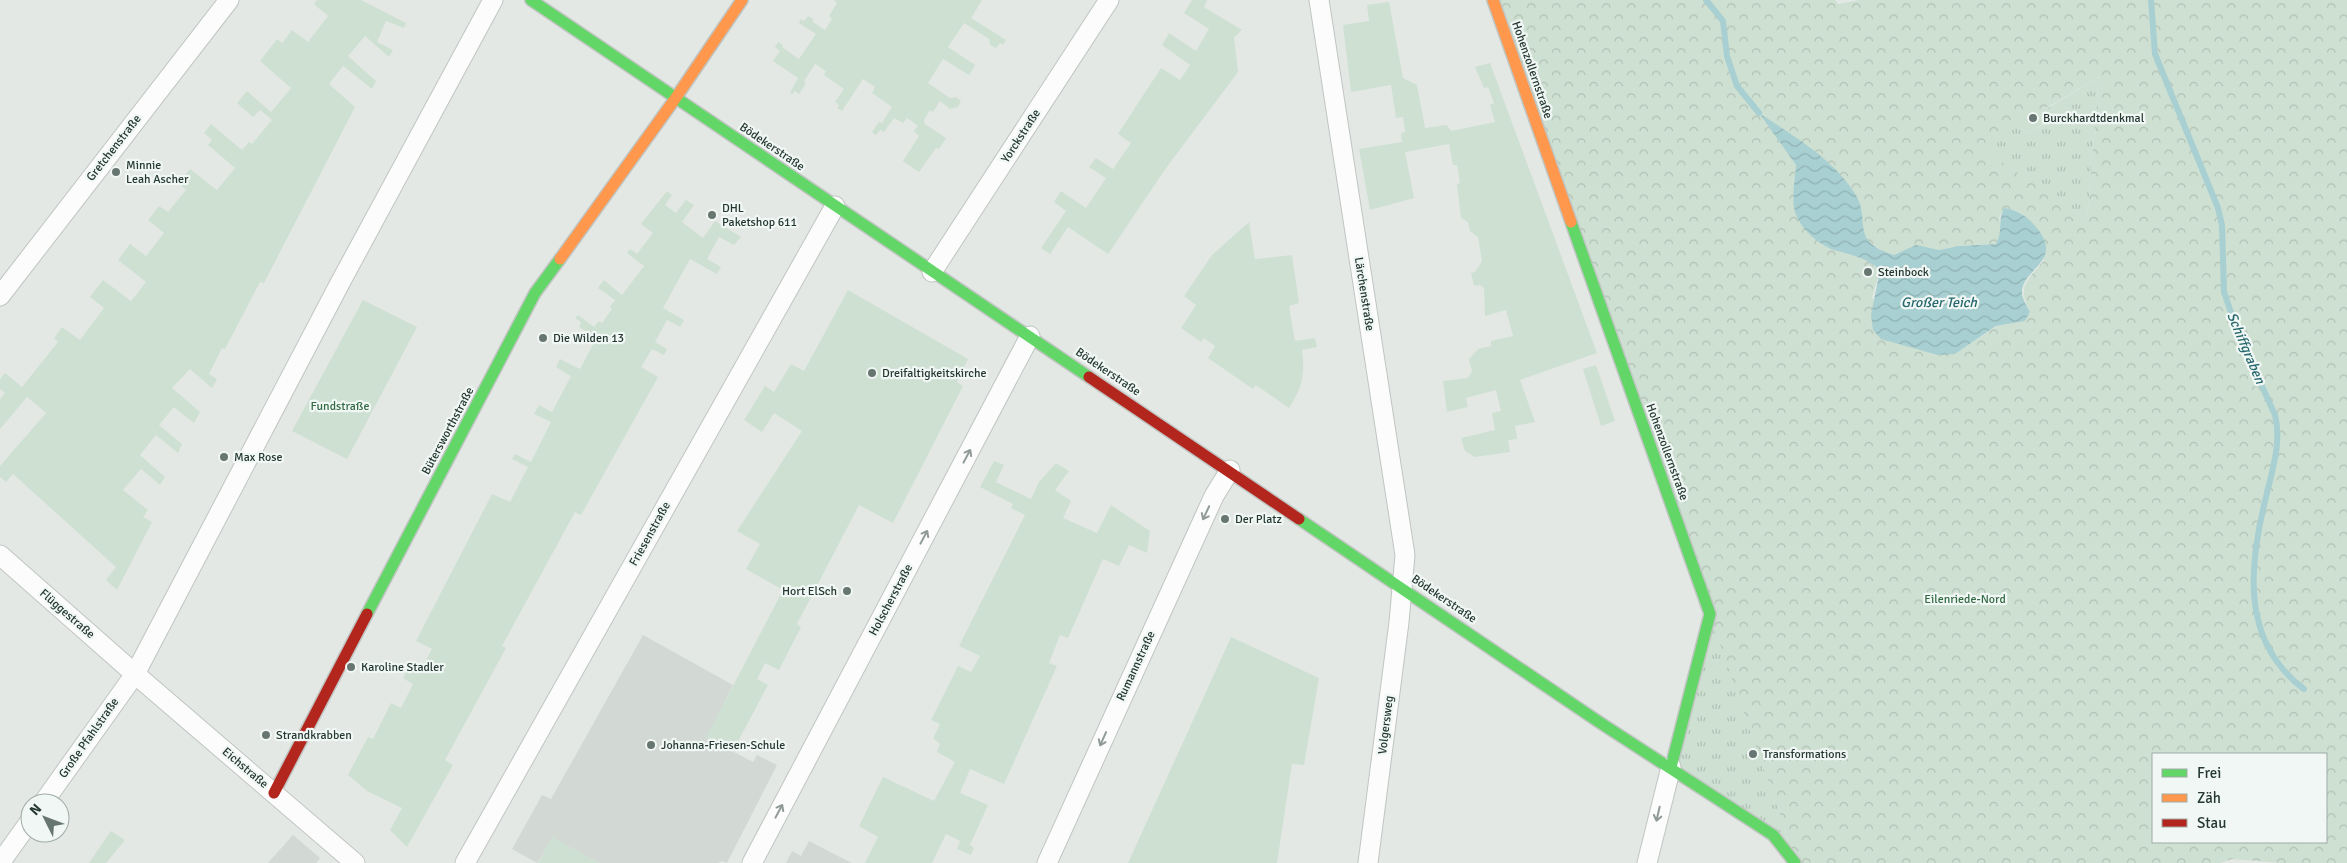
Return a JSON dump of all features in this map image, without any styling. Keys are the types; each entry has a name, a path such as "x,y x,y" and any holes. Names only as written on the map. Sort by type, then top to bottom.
{"street":[{"name":"Gretchenstraße","path":"0,296 229,0"},
{"path":"135,674 335,292 493,0"},
{"name":"Bödekerstraße","path":"531,0 674,99 1230,470 1599,722 1671,767"},
{"name":"Bütersworthstraße","path":"274,793 535,293 674,99 742,0"},
{"name":"Yorckstraße","path":"932,272 1109,0"},
{"name":"Lärchenstraße","path":"1319,0 1405,554 1402,588"},
{"name":"Hohenzollernstraße","path":"1493,0 1710,614 1671,767"},
{"name":"Friesenstraße","path":"465,863 835,206"},
{"name":"Holscherstraße","path":"752,863 1030,336"},
{"name":"Rumannstraße","path":"1047,863 1214,496 1230,470"},
{"name":"Flüggestraße","path":"0,555 135,674"},
{"name":"Volgersweg","path":"1368,863 1402,588"},
{"name":"Eichstraße","path":"135,674 355,863"},
{"name":"Große Pfahlstraße","path":"50,793 135,674"},
{"path":"1646,863 1671,767 1773,835 1795,863"},
{"path":"0,863 20,835"}],"shaded area":[{"name":"Johanna-Friesen-Schule","path":"643,635 733,685 707,738 753,762 757,755 777,765 727,863 721,861 719,863 599,863 553,838 537,863 512,849 542,795 551,799"},
{"path":"293,835 320,858 316,863 268,863"},
{"path":"809,841 852,863 786,863 792,851 801,856"}],"green space":[{"path":"317,0 361,0 406,23 404,28 386,21 377,42 393,50 389,57 365,36 348,56 376,81 372,89 343,66 329,84 355,107 264,283 260,282 225,349 222,348 209,374 217,379 212,388 190,369 172,388 200,412 194,423 174,407 159,425 182,444 178,453 156,435 140,455 165,477 160,485 141,469 123,490 148,510 143,517 152,522 117,590 106,580 116,567 13,474 6,482 0,477 0,466 46,413 27,397 0,429 0,399 5,393 0,389 0,379 5,373 22,387 58,342 54,338 62,327 80,340 104,308 90,297 103,280 131,301 146,282 118,260 130,244 146,256 164,233 148,220 159,206 168,212 186,190 178,183 190,169 217,190 235,168 208,145 212,140 204,133 211,124 242,150 249,142 252,144 272,120 260,110 253,117 237,103 247,91 271,112 291,88 260,61 277,39 282,43 292,30 308,42 328,16 314,4"},
{"path":"834,0 982,0 971,18 1006,40 1003,45 1000,43 996,48 990,45 989,39 964,23 948,47 975,65 969,75 943,59 928,83 950,98 956,97 961,101 958,107 950,109 940,101 933,112 930,110 924,120 925,124 946,138 939,149 936,148 919,172 903,161 919,136 914,131 918,126 907,118 903,123 894,118 884,132 880,130 876,135 872,132 879,122 882,123 892,107 872,93 875,87 863,79 842,111 837,108 839,105 835,102 844,89 824,75 826,71 815,64 804,81 806,83 799,94 795,91 792,94 790,93 798,78 773,61 780,51 775,47 778,42 799,59 816,34 799,23 801,19 804,21 808,16 825,30 832,19 829,16 837,3"},
{"path":"1192,0 1207,0 1204,7 1242,30 1234,37 1238,72 1166,168 1108,254 1068,227 1050,254 1041,248 1066,211 1054,202 1061,191 1086,208 1106,178 1089,167 1096,158 1113,169 1131,143 1118,134 1161,68 1180,80 1190,65 1162,45 1169,33 1196,51 1209,29 1184,13"},
{"name":"Eilenriede-Nord","path":"1493,0 1835,0 1838,4 1860,0 2347,0 2347,863 2281,863 2232,859 2220,863 1797,863","holes":["2099,77 2087,220 1981,148 2020,124 2026,134 2051,119 2046,108","1760,114 1803,143 1843,178 1861,208 1863,233 1868,241 1884,252 1894,255 1916,246 1939,250 1959,246 1996,244 2002,231 1999,218 2004,208 2022,214 2033,226 2044,260 2029,279 2024,289 2026,303 2030,312 2025,321 1997,326 1955,354 1872,298 1880,270 1865,260 1831,249 1812,236 1802,225 1796,212 1794,201 1796,165"]},
{"path":"1389,2 1403,78 1417,85 1425,128 1447,125 1451,131 1495,122 1490,105 1494,103 1488,87 1484,88 1475,67 1490,63 1597,353 1520,380 1535,422 1515,426 1517,439 1508,440 1510,452 1475,457 1465,451 1461,438 1495,430 1492,413 1501,411 1496,390 1466,398 1468,407 1447,412 1443,381 1468,378 1472,371 1469,359 1478,349 1491,346 1491,341 1513,336 1506,310 1485,316 1484,288 1480,285 1474,286 1471,273 1475,272 1482,261 1478,237 1470,231 1468,222 1461,218 1457,184 1460,183 1457,165 1453,165 1449,144 1405,152 1414,198 1370,210 1359,149 1402,142 1401,133 1405,132 1403,117 1396,118 1391,85 1351,92 1343,25 1369,21 1367,5"},
{"path":"2099,77 2087,220 1980,148 2020,124 2026,134 2051,120 2046,109"},
{"path":"667,191 672,195 665,205 676,213 686,200 694,205 682,222 703,238 715,221 741,237 734,245 719,237 707,259 721,267 717,274 690,259 663,308 684,320 680,327 667,320 655,342 667,349 664,355 652,349 641,367 658,377 581,515 575,512 502,646 506,648 445,760 453,765 407,847 390,830 402,808 367,791 348,775 368,737 373,739 391,703 401,708 413,684 403,678 410,665 421,670 432,649 416,641 492,494 510,502 528,467 512,459 515,454 531,462 551,422 534,414 539,405 552,412 571,376 556,367 560,359 580,369 597,337 579,327 581,322 575,318 578,315 594,327 599,321 602,323 612,309 610,307 615,300 598,288 604,280 622,295 644,266 627,253 630,249 637,254 653,233 641,224"},
{"path":"1249,222 1255,259 1292,255 1299,303 1289,306 1295,341 1315,338 1317,347 1302,350 1302,380 1289,408 1256,385 1253,389 1208,358 1215,346 1204,338 1201,342 1181,328 1196,305 1184,296 1212,255"},
{"path":"848,290 968,359 957,382 963,386 893,523 859,505 797,624 801,627 779,670 765,663 757,679 768,685 733,751 706,738 783,590 746,569 760,544 737,531 802,431 774,413 762,432 744,420 765,386 774,392 791,364 804,371"},
{"name":"Fundstraße","path":"363,300 417,327 347,459 292,431"},
{"path":"1596,365 1615,421 1601,426 1583,369"},
{"path":"994,461 1004,465 996,482 1031,499 1039,482 1056,463 1069,471 1055,490 1071,501 1063,518 1097,533 1111,505 1150,531 1147,553 1129,545 1119,566 1103,559 1068,638 1060,635 1049,663 1057,666 1004,784 970,769 960,793 988,805 970,845 974,848 971,855 957,849 960,841 946,834 932,863 865,863 878,837 859,826 883,777 934,801 955,762 937,752 940,744 933,738 940,724 931,720 958,666 971,672 980,656 959,646 1025,515 1011,508 1013,504 980,487"},
{"path":"1710,614 1797,863 1671,767"},
{"path":"1231,637 1319,678 1304,765 1292,764 1277,863 1128,863"},
{"path":"111,831 125,840 106,863 89,863"},
{"path":"552,837 599,863 538,863"}],"water":[{"name":"Großer Teich","path":"1759,113 1811,148 1835,168 1854,192 1859,202 1866,236 1871,243 1894,255 1916,245 1939,250 1959,246 1996,244 2000,234 2001,217 2004,208 2014,210 2026,217 2044,239 2046,248 2045,256 2041,263 2029,275 2022,290 2023,299 2030,312 2025,321 1996,326 1955,354 1938,355 1881,339 1873,330 1871,315 1880,270 1865,260 1831,249 1806,231 1798,219 1794,206 1793,194 1796,165"}],"waterway":[{"path":"1706,0 1723,21 1727,56 1737,86 1759,113"},
{"name":"Schiffgraben","path":"2151,0 2155,54 2218,208 2222,225 2224,292 2238,333 2275,415 2277,446 2256,549 2255,600 2259,625 2269,648 2283,670 2304,689"}],"traffic: fast":[{"path":"531,0 1089,377"},
{"path":"1571,222 1710,614 1671,767"},
{"path":"367,614 535,293 560,259"},
{"path":"1299,519 1599,722 1773,835 1795,863"}],"traffic: slow":[{"path":"560,259 675,99 742,0"},
{"path":"1493,0 1571,222"}],"traffic: jam":[{"path":"1089,377 1299,519"},
{"path":"274,793 367,614"}],"place":[{"name":"Burckhardtdenkmal","path":"2033,118"},
{"name":"Minnie Leah Ascher","path":"116,172"},
{"name":"DHL Paketshop 611","path":"712,215"},
{"name":"Steinbock","path":"1868,272"},
{"name":"Die Wilden 13","path":"543,338"},
{"name":"Dreifaltigkeitskirche","path":"872,373"},
{"name":"Max Rose","path":"224,457"},
{"name":"Der Platz","path":"1225,519"},
{"name":"Hort ElSch","path":"847,591"},
{"name":"Karoline Stadler","path":"351,667"},
{"name":"Strandkrabben","path":"266,735"},
{"name":"Johanna-Friesen-Schule","path":"651,745"},
{"name":"Transformations","path":"1753,754"}]}
